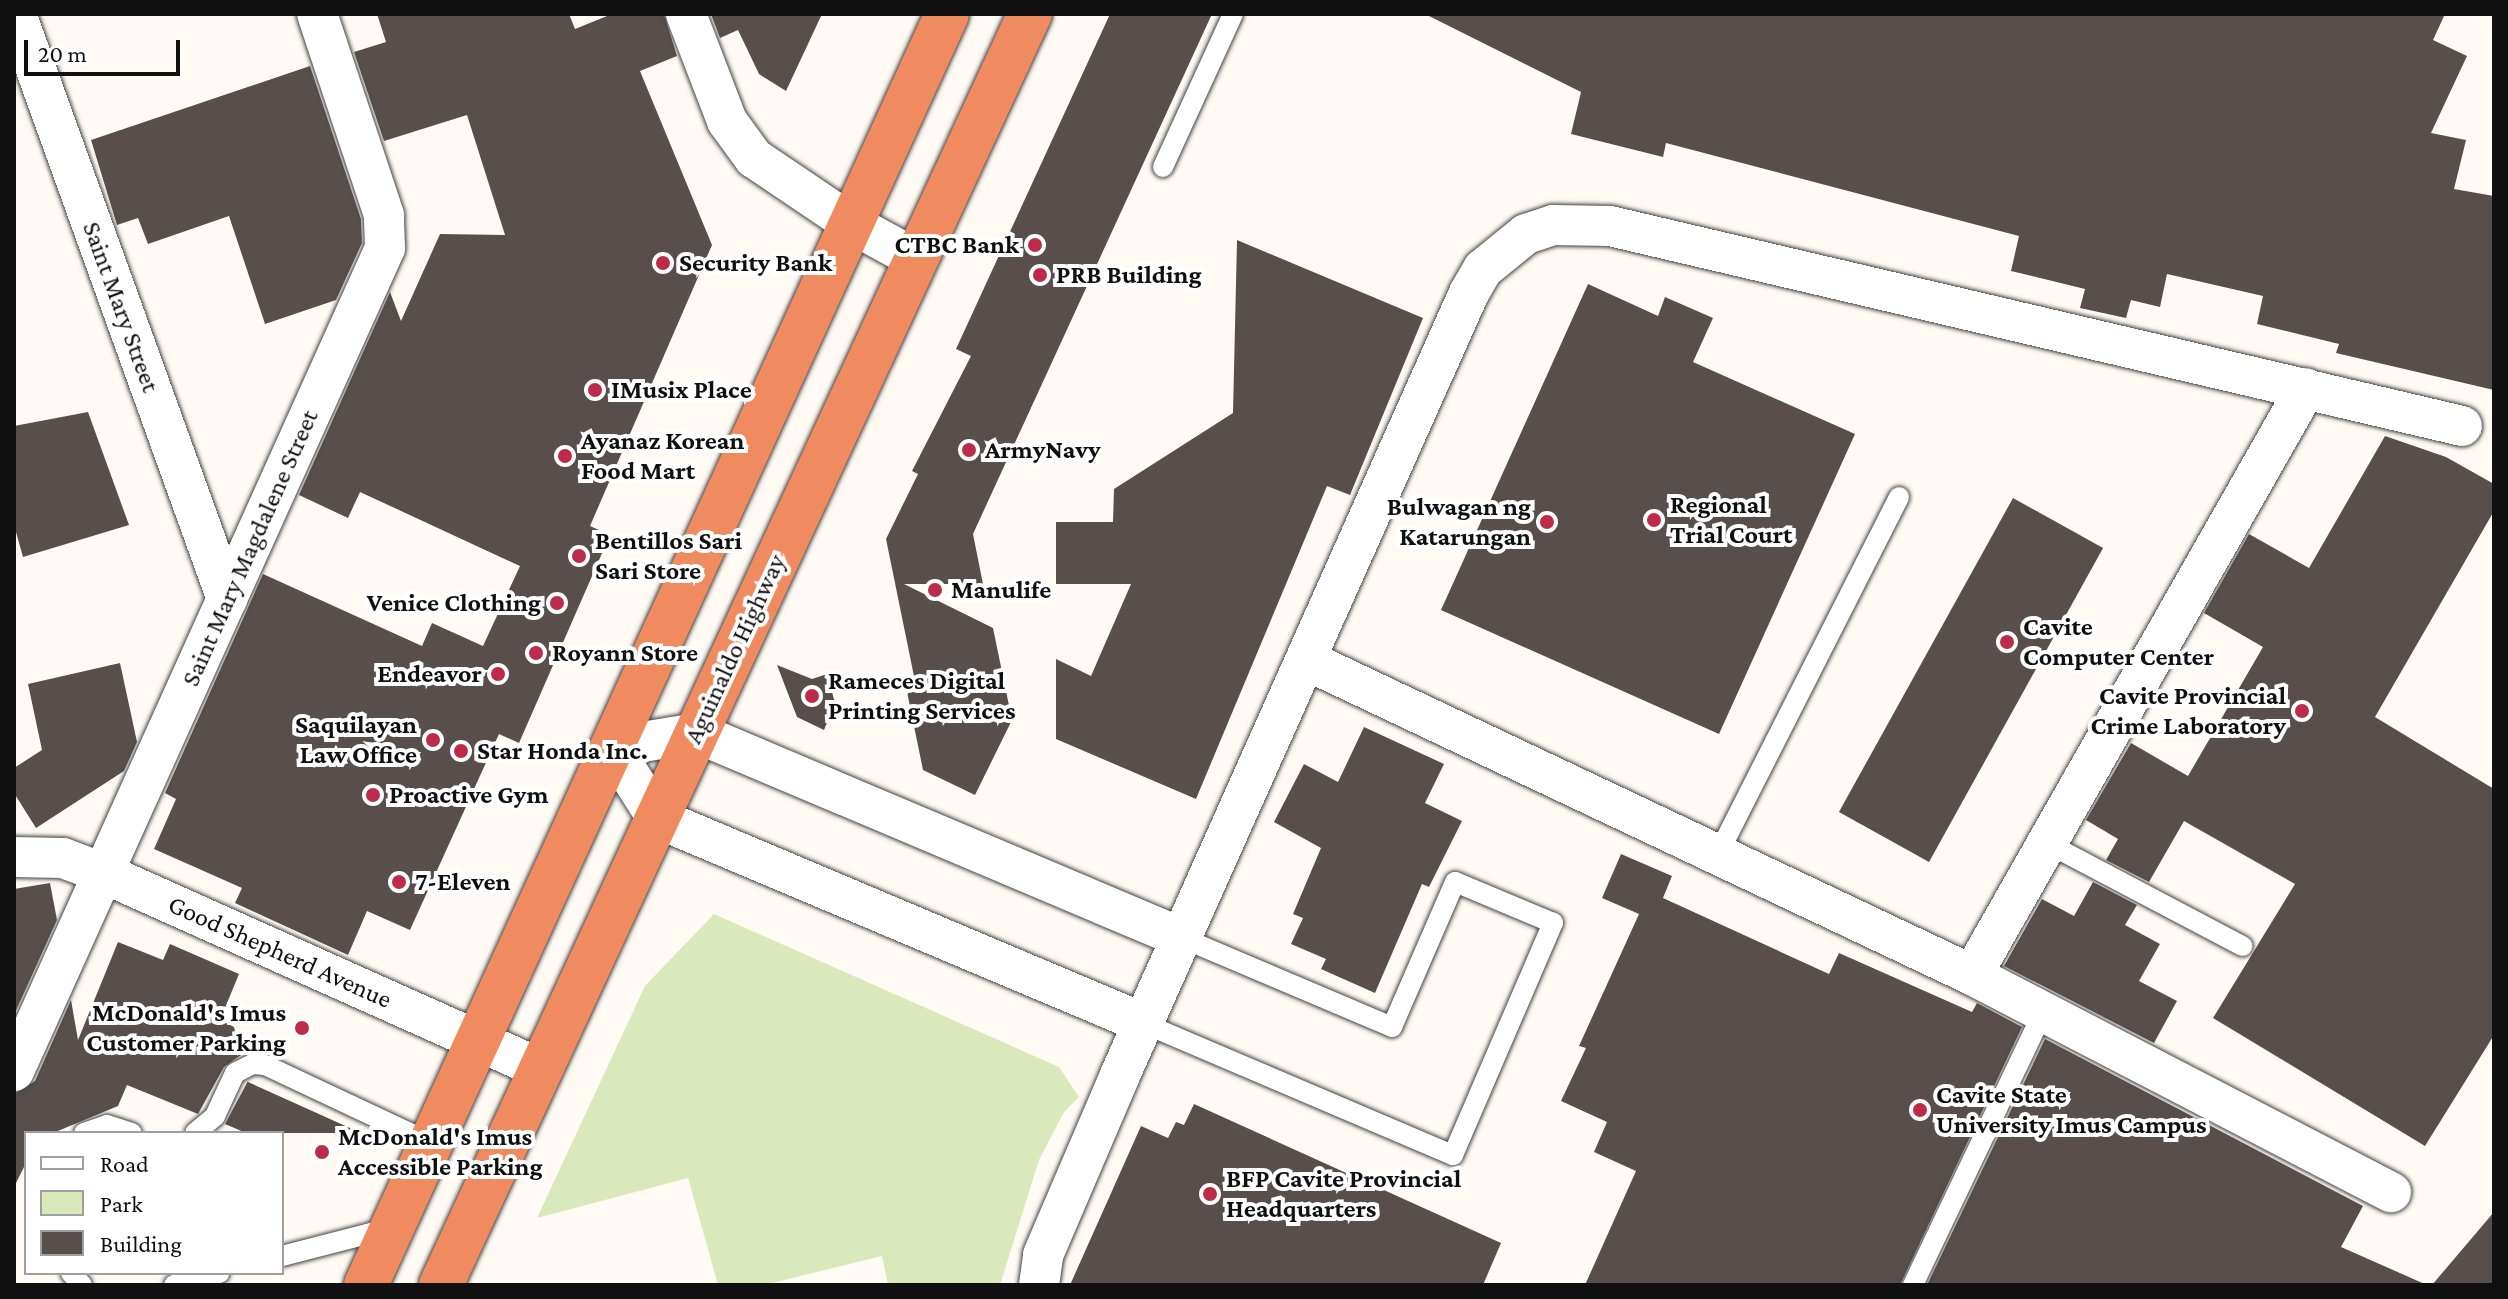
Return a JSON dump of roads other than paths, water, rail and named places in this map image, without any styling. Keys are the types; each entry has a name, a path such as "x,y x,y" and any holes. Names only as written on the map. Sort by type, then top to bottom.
{"highway":[{"path":"443,1282 380,1253 947,14"},
{"name":"Aguinaldo Highway","path":"443,1282 1030,14"}],"street":[{"name":"Saint Mary Street","path":"16,14 227,599"},
{"name":"Saint Mary Magdalene Street","path":"14,1071 385,248 384,215 317,14"},
{"path":"686,14 739,141 754,158 852,224 916,259"},
{"path":"1039,1285 1043,1255 1143,1023 1483,269 1502,249 1553,225 1610,226 2462,426"},
{"path":"1972,975 2306,388"},
{"path":"1306,660 1719,852 1972,975 2391,1192"},
{"path":"1143,1023 657,818 612,747 697,733 1182,938"},
{"name":"Good Shepherd Avenue","path":"14,857 63,858 103,873 541,1069"}],"lane":[{"path":"1163,167 1233,14"},
{"path":"1719,852 1899,497"},
{"path":"2047,843 2242,946"},
{"path":"1143,1023 1453,1155 1553,923 1455,882 1392,1027 1182,938"},
{"path":"1913,1285 2043,1012"},
{"path":"197,1131 215,1116 235,1073 253,1064 265,1065 431,1143"},
{"path":"90,1131 107,1125 126,1131"},
{"path":"284,1256 380,1253"},
{"path":"174,1285 212,1275"}],"place":[{"name":"CTBC Bank","path":"1035,245"},
{"name":"Security Bank","path":"663,263"},
{"name":"PRB Building","path":"1040,275"},
{"name":"IMusix Place","path":"595,390"},
{"name":"ArmyNavy","path":"969,450"},
{"name":"Ayanaz Korean Food Mart","path":"565,456"},
{"name":"Regional Trial Court","path":"1654,520"},
{"name":"Bulwagan ng Katarungan","path":"1547,522"},
{"name":"Bentillos Sari Sari Store","path":"579,556"},
{"name":"Manulife","path":"935,590"},
{"name":"Venice Clothing","path":"557,603"},
{"name":"Cavite Computer Center","path":"2007,642"},
{"name":"Royann Store","path":"536,653"},
{"name":"Endeavor","path":"498,674"},
{"name":"Rameces Digital Printing Services","path":"812,696"},
{"name":"Cavite Provincial Crime Laboratory","path":"2302,711"},
{"name":"Saquilayan Law Office","path":"433,740"},
{"name":"Star Honda Inc.","path":"461,751"},
{"name":"Proactive Gym","path":"373,795"},
{"name":"7-Eleven","path":"399,882"},
{"name":"McDonald's Imus Customer Parking","path":"302,1028"},
{"name":"Cavite State University Imus Campus","path":"1920,1110"},
{"name":"McDonald's Imus Accessible Parking","path":"322,1152"},
{"name":"BFP Cavite Provincial Headquarters","path":"1210,1194"}]}
